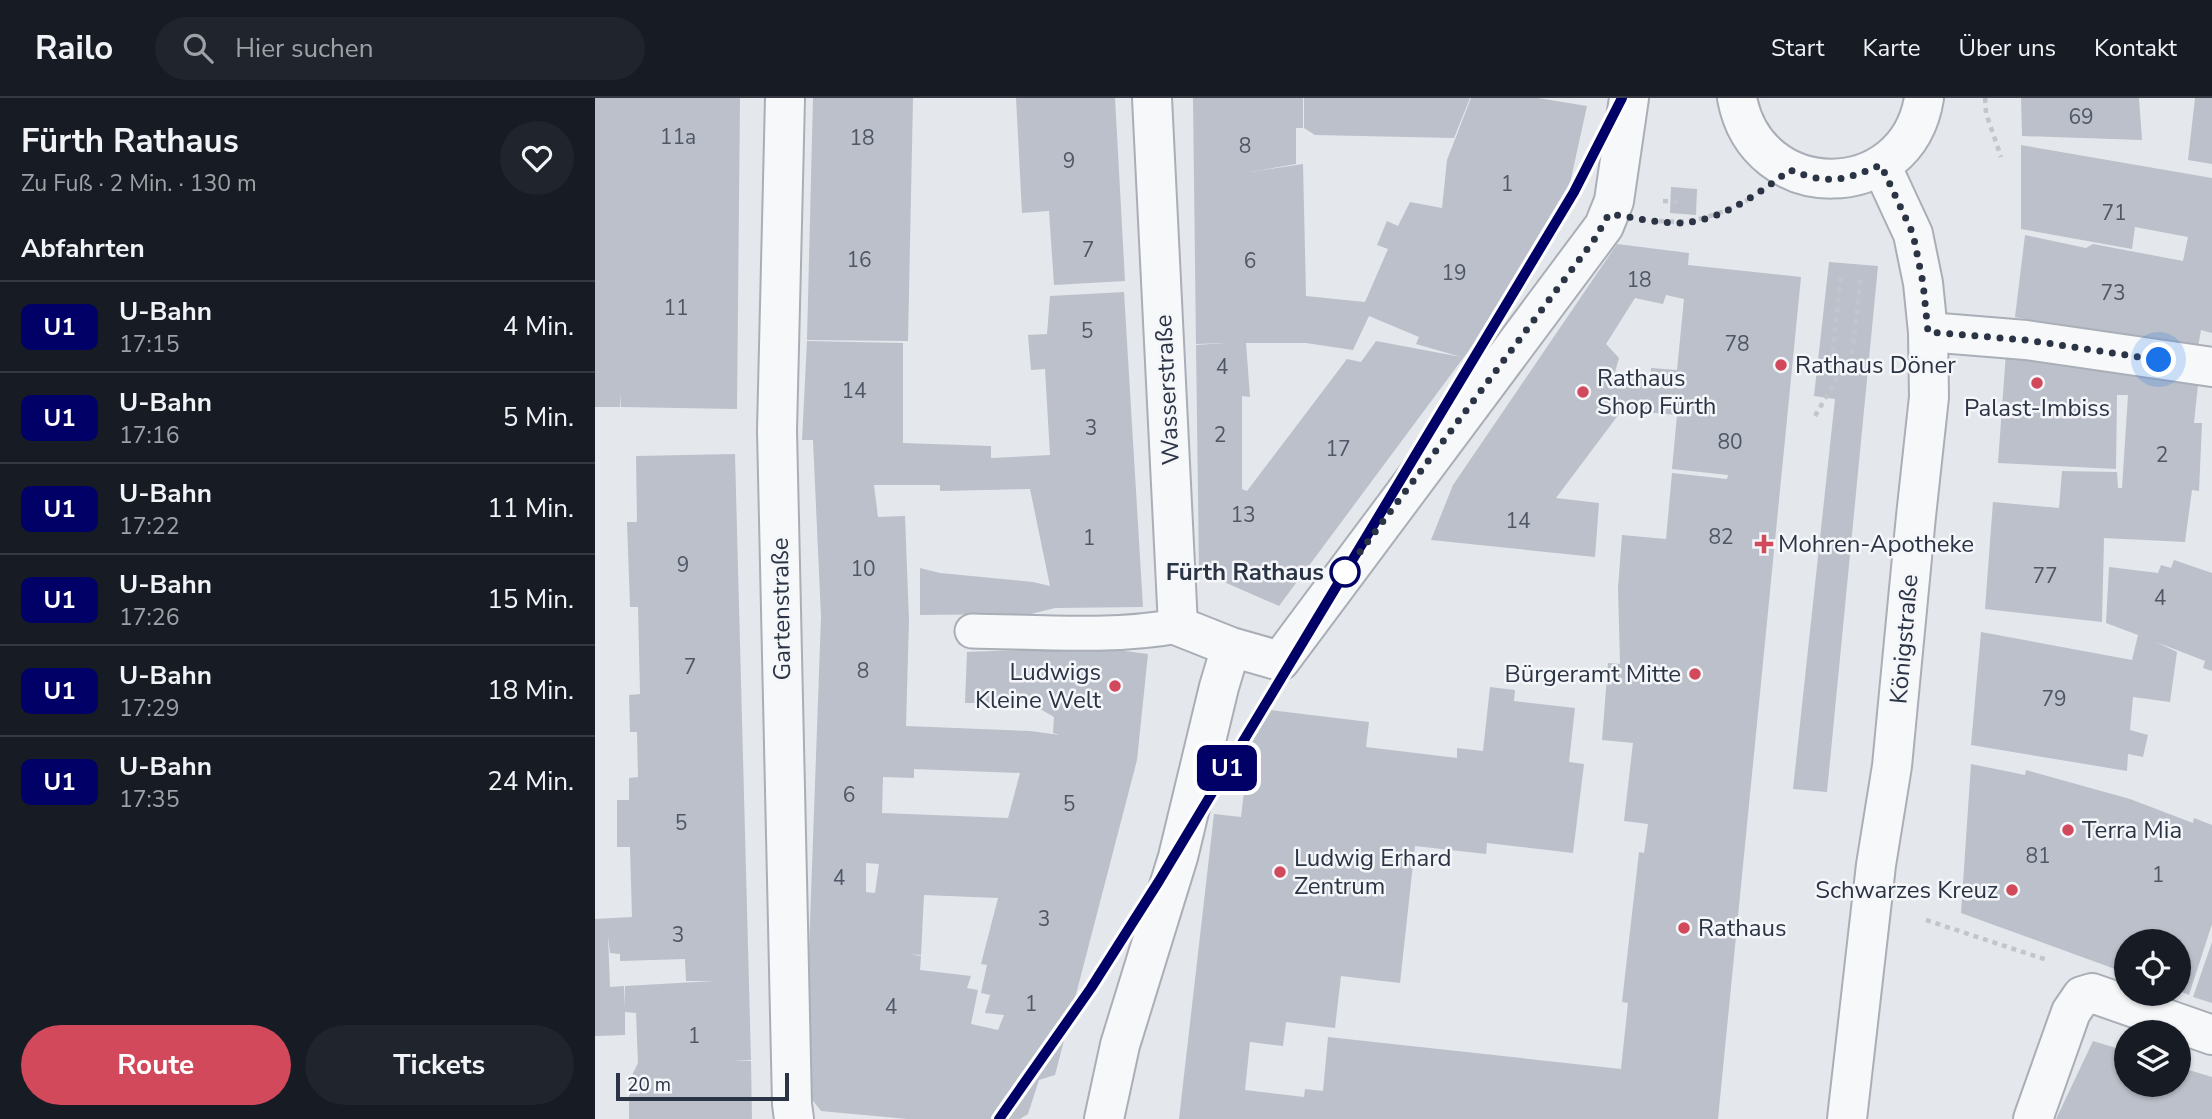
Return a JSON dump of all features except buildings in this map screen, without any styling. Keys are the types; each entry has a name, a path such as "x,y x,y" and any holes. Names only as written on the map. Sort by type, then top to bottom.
{"street":[{"name":"Gartenstraße","path":"785,98 777,429 794,1119"},
{"name":"Wasserstraße","path":"1152,98 1178,626"},
{"path":"1178,626 1231,647 1280,661 1602,227 1615,192 1629,98"},
{"path":"1737,98 1750,136 1775,162 1805,176 1840,180 1881,165 1902,147 1917,122 1924,98"},
{"name":"Königstraße","path":"1847,1119 1876,865 1892,766 1929,397 1928,332 1923,283 1913,234 1881,165"},
{"path":"1928,332 2026,340 2212,367"},
{"path":"1104,1119 1120,1045 1178,857 1231,647"},
{"path":"2033,1119 2071,1012 2082,996 2092,993 2212,1035"}],"lane":[{"path":"972,631 1133,632 1178,626"}],"path":[{"path":"1985,98 1986,113 2001,157"},
{"path":"1602,227 1700,220 1723,213 1757,195 1790,170"},
{"path":"1665,201 1683,202"},
{"path":"1833,352 1841,273"},
{"path":"1852,354 1860,275"},
{"path":"1815,416 1840,373"},
{"path":"1926,920 2045,959 2082,996"}],"metro line":[{"name":"U1","path":"999,1119 1127,935 1574,192 1622,98"}],"place":[{"name":"Rathaus Döner","path":"1781,365"},
{"name":"Palast-Imbiss","path":"2037,383"},
{"name":"Rathaus Shop Fürth","path":"1583,392"},
{"name":"Mohren-Apotheke","path":"1764,544"},
{"name":"Fürth Rathaus","path":"1345,572"},
{"name":"Bürgeramt Mitte","path":"1695,674"},
{"name":"Ludwigs Kleine Welt","path":"1115,686"},
{"name":"Terra Mia","path":"2068,830"},
{"name":"Ludwig Erhard Zentrum","path":"1280,872"},
{"name":"Schwarzes Kreuz","path":"2012,890"},
{"name":"Rathaus","path":"1684,928"}],"route":[{"path":"1345,572 1594,240 1609,214 1676,223 1700,220 1723,213 1757,195 1790,170 1805,176 1840,180 1881,165 1913,234 1923,283 1928,332 2026,340 2159,360"}]}
